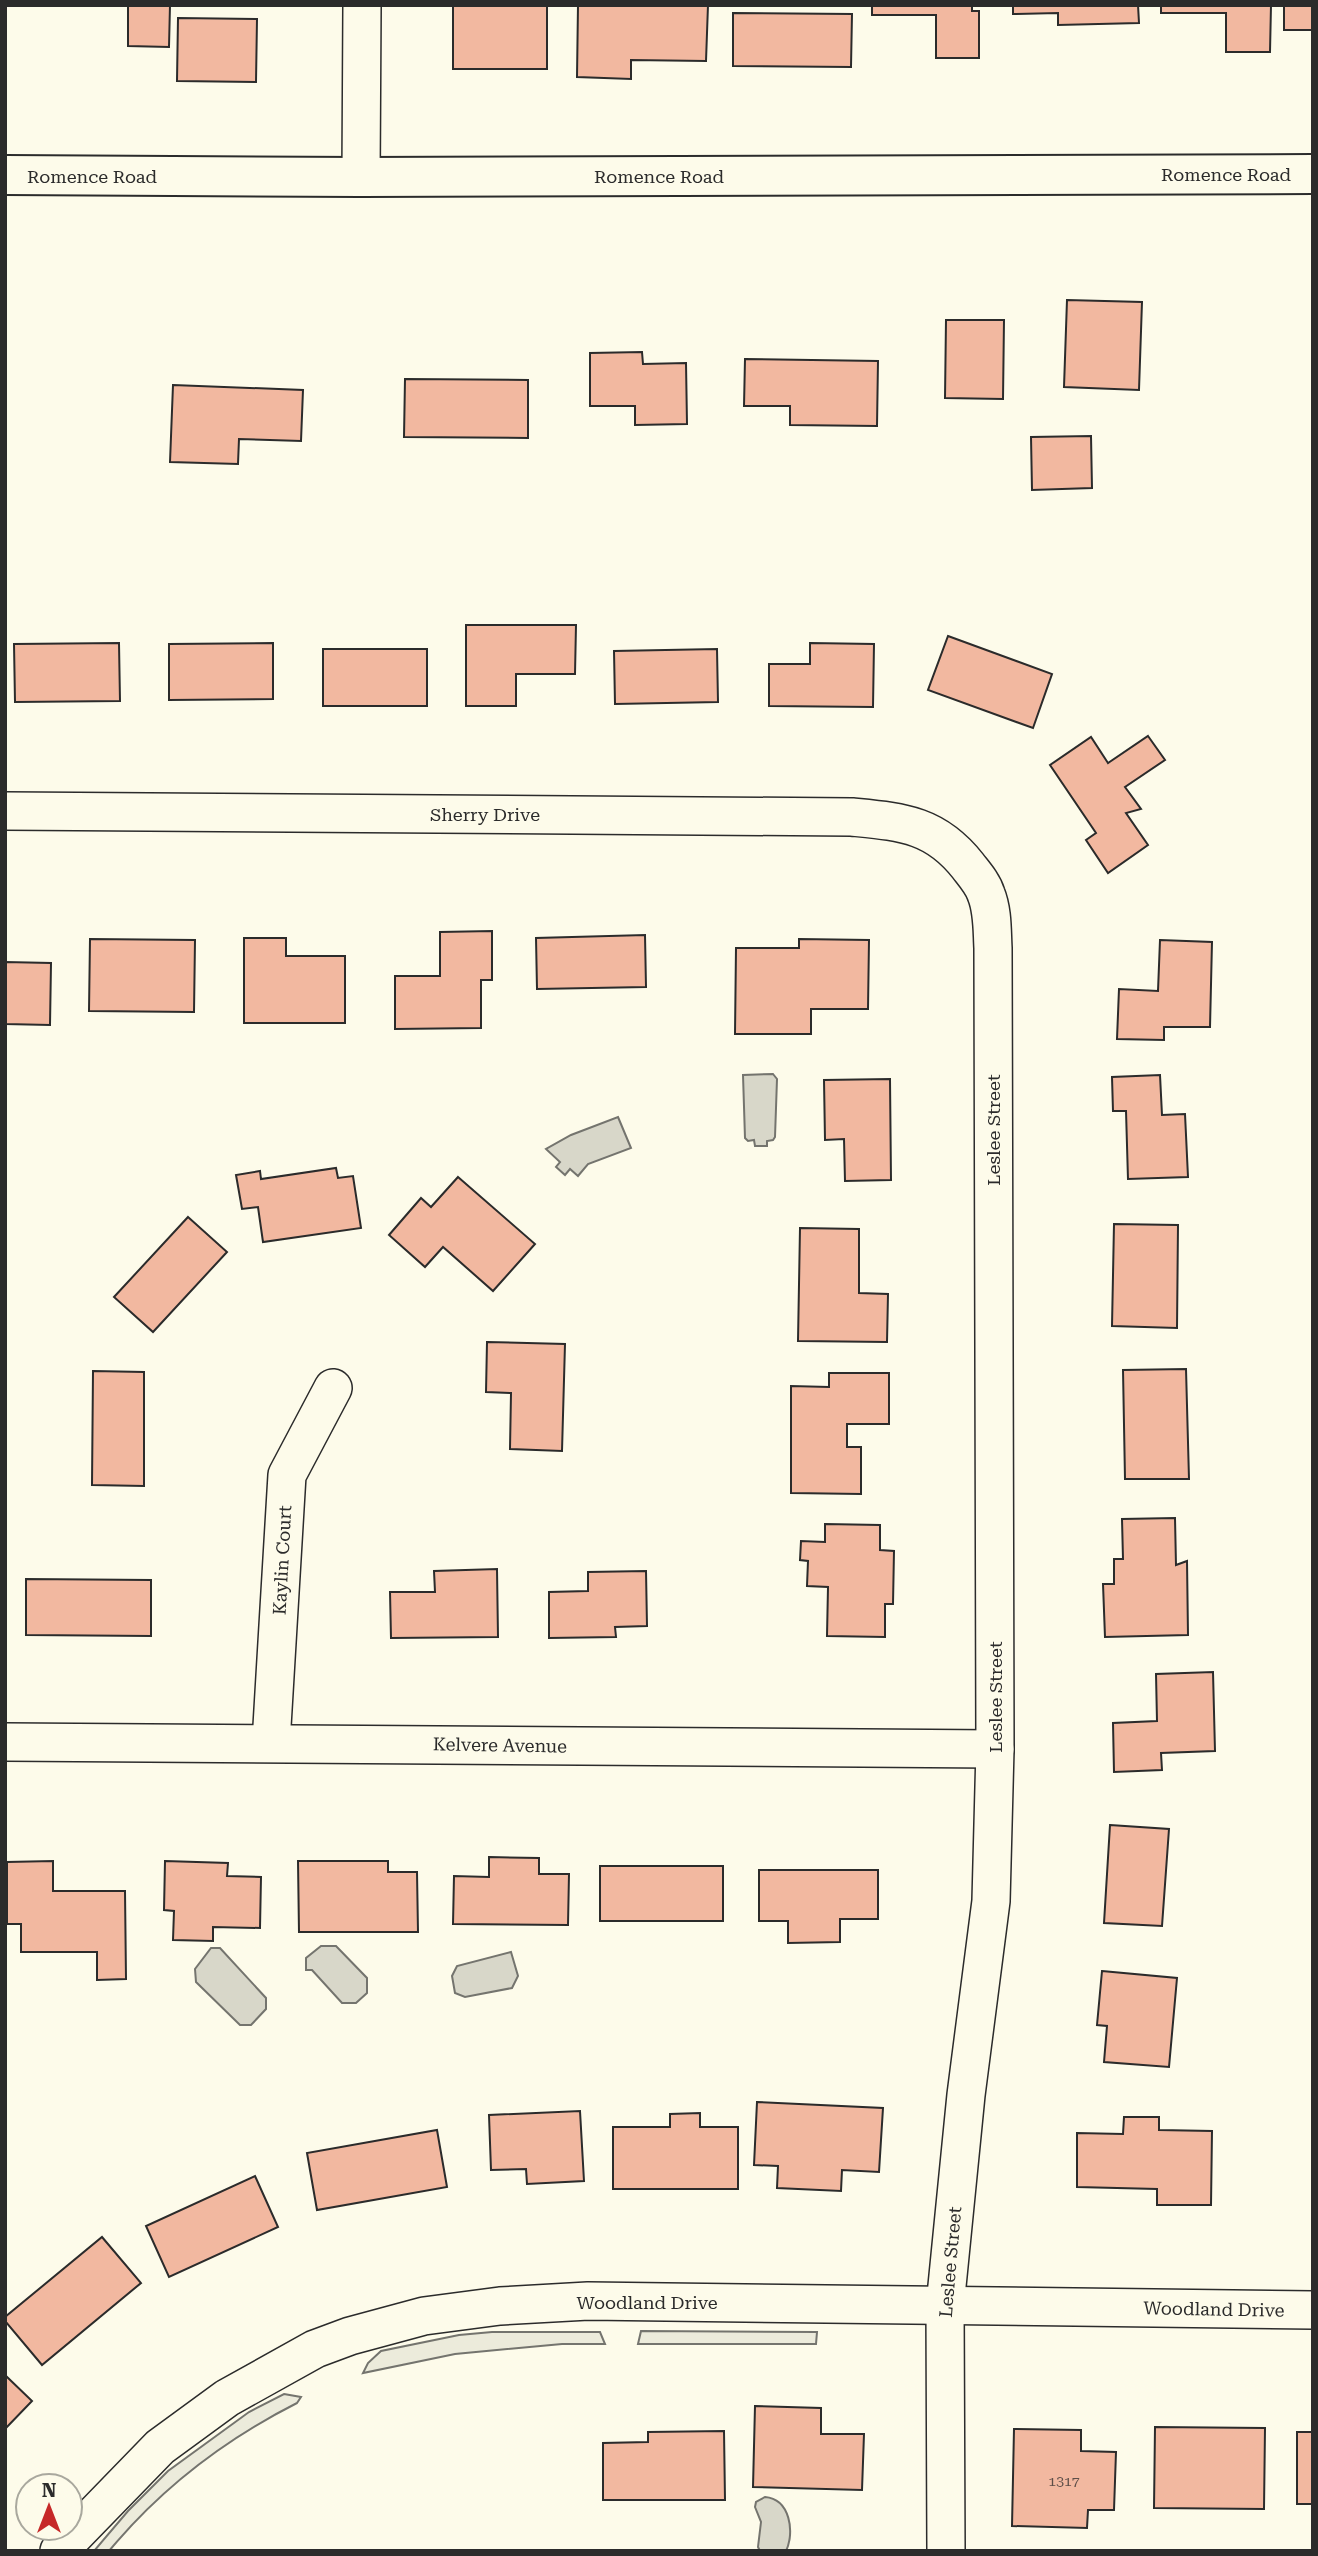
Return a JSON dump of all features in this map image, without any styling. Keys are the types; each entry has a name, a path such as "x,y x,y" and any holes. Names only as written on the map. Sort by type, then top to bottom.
{"street":[{"path":"361,177 362,5"},
{"name":"Romence Road","path":"5,176 1313,174"},
{"name":"Sherry Drive","path":"5,811 852,817 900,822 925,829 956,852"},
{"name":"Leslee Street","path":"946,2551 945,2306 966,2095 991,1900 995,1749 993,948 991,913 986,893 956,852"},
{"name":"Kaylin Court","path":"271,1743 288,1475 333,1388"},
{"name":"Kelvere Avenue","path":"5,1742 995,1749"},
{"name":"Woodland Drive","path":"59,2551 160,2447 227,2398 315,2349 424,2316 500,2306 588,2301 1313,2310"}],"shaded area":[{"path":"773,1074 777,1079 775,1137 767,1141 767,1146 755,1146 754,1140 748,1141 745,1138 743,1075"},
{"path":"618,1117 631,1148 588,1164 578,1176 570,1169 565,1175 556,1167 560,1162 546,1149 571,1135"},
{"path":"321,1946 336,1946 367,1978 367,1993 356,2003 342,2003 312,1970 306,1970 306,1958"},
{"path":"211,1948 220,1948 266,1998 266,2009 251,2025 240,2025 196,1982 195,1969"},
{"path":"511,1952 518,1976 512,1988 465,1997 455,1993 452,1976 457,1966"},
{"path":"641,2331 817,2332 816,2344 638,2344"},
{"path":"492,2332 600,2332 605,2344 562,2344 455,2354 363,2373 368,2363 381,2351 459,2335"},
{"path":"284,2394 301,2397 297,2403 244,2433 196,2467 150,2506 109,2551 94,2551 128,2511 168,2471 249,2412"},
{"path":"765,2497 773,2499 785,2510 790,2526 786,2551 760,2551 758,2547 761,2522 755,2507 756,2502"}],"building":[{"path":"128,5 170,5 169,47 128,46"},
{"path":"453,5 547,5 547,69 453,69"},
{"path":"578,5 708,5 706,61 631,60 631,79 577,77"},
{"path":"872,5 972,5 972,11 979,11 979,58 936,58 936,15 872,15"},
{"path":"1013,5 1138,5 1139,23 1058,25 1058,13 1013,14"},
{"path":"1161,5 1271,5 1270,52 1226,52 1226,13 1161,13"},
{"path":"1284,5 1313,5 1313,30 1284,30"},
{"path":"733,13 852,14 851,67 733,66"},
{"path":"178,18 257,19 256,82 177,81"},
{"path":"1067,300 1142,302 1139,390 1064,387"},
{"path":"946,320 1004,320 1003,399 945,398"},
{"path":"642,352 643,364 686,363 687,424 635,425 635,406 590,406 590,353"},
{"path":"745,359 878,361 877,426 790,425 790,406 744,406"},
{"path":"405,379 528,380 528,438 404,437"},
{"path":"173,385 303,390 301,441 239,439 238,464 170,462"},
{"path":"1091,436 1092,488 1032,490 1031,437"},
{"path":"466,625 576,625 575,674 516,674 516,706 466,706"},
{"path":"948,636 1052,674 1033,728 928,690"},
{"path":"119,643 120,701 15,702 14,644"},
{"path":"273,643 273,699 169,700 169,644"},
{"path":"810,643 874,644 873,707 769,706 769,664 810,664"},
{"path":"323,649 427,649 427,706 323,706"},
{"path":"717,649 718,702 615,704 614,651"},
{"path":"1148,736 1165,760 1125,787 1141,809 1126,813 1148,845 1108,873 1086,840 1096,833 1050,765 1091,737 1108,763"},
{"path":"492,931 492,980 481,980 481,1028 395,1029 395,976 440,976 440,932"},
{"path":"645,935 646,987 537,989 536,938"},
{"path":"244,938 286,938 286,956 345,956 345,1023 244,1023"},
{"path":"90,939 195,940 194,1012 89,1011"},
{"path":"799,939 869,940 868,1009 811,1009 811,1034 735,1034 736,948 799,948"},
{"path":"1160,940 1212,942 1210,1027 1164,1027 1164,1040 1117,1039 1119,989 1158,991"},
{"path":"5,962 51,963 50,1025 5,1024"},
{"path":"1160,1075 1162,1115 1185,1114 1188,1177 1128,1179 1126,1111 1113,1111 1112,1077"},
{"path":"890,1079 891,1180 845,1181 844,1139 825,1140 824,1080"},
{"path":"336,1168 338,1178 353,1176 361,1228 263,1242 258,1207 242,1209 236,1175 260,1171 261,1179"},
{"path":"458,1177 535,1244 493,1291 443,1247 425,1267 389,1235 421,1198 431,1207"},
{"path":"188,1217 227,1252 153,1332 114,1297"},
{"path":"1114,1224 1178,1225 1177,1328 1112,1326"},
{"path":"800,1228 859,1229 859,1293 888,1294 887,1342 798,1341"},
{"path":"487,1342 565,1344 562,1451 510,1449 511,1393 486,1392"},
{"path":"1186,1369 1189,1479 1125,1479 1123,1370"},
{"path":"93,1371 144,1372 144,1486 92,1485"},
{"path":"829,1373 889,1373 889,1424 847,1424 847,1447 861,1447 861,1494 791,1493 791,1386 829,1387"},
{"path":"1175,1518 1176,1565 1187,1561 1188,1635 1105,1637 1103,1584 1114,1584 1114,1559 1123,1559 1122,1519"},
{"path":"825,1524 880,1525 880,1550 894,1551 893,1604 885,1604 885,1637 827,1636 828,1587 807,1586 808,1561 800,1560 801,1541 825,1542"},
{"path":"497,1569 498,1637 391,1638 390,1592 435,1592 434,1571"},
{"path":"646,1571 647,1626 615,1627 616,1637 549,1638 549,1592 588,1591 588,1572"},
{"path":"26,1579 151,1580 151,1636 26,1635"},
{"path":"1213,1672 1215,1751 1161,1753 1162,1770 1114,1772 1113,1723 1157,1721 1156,1674"},
{"path":"1110,1825 1169,1829 1162,1926 1104,1923"},
{"path":"489,1857 539,1858 539,1874 569,1874 568,1925 453,1924 454,1876 489,1877"},
{"path":"53,1861 53,1891 125,1891 126,1979 97,1980 97,1952 21,1952 21,1924 7,1924 7,1862"},
{"path":"165,1861 228,1863 227,1876 261,1877 260,1928 213,1927 213,1941 173,1940 174,1911 164,1910"},
{"path":"298,1861 388,1861 388,1872 417,1872 418,1932 299,1932"},
{"path":"600,1866 723,1866 723,1921 600,1921"},
{"path":"759,1870 878,1870 878,1919 840,1919 840,1942 788,1943 788,1921 759,1921"},
{"path":"1102,1971 1177,1978 1169,2067 1104,2062 1107,2026 1097,2025"},
{"path":"757,2102 883,2108 879,2172 842,2170 841,2191 777,2188 778,2166 754,2165"},
{"path":"580,2111 584,2181 527,2184 526,2169 491,2170 489,2115"},
{"path":"700,2113 700,2127 738,2127 738,2189 613,2189 613,2127 670,2127 670,2114"},
{"path":"1124,2117 1159,2117 1159,2130 1212,2131 1211,2205 1157,2205 1157,2189 1077,2187 1077,2133 1123,2134"},
{"path":"437,2130 447,2187 317,2210 307,2153"},
{"path":"255,2176 278,2227 169,2277 146,2226"},
{"path":"102,2237 141,2283 42,2365 5,2321 5,2317"},
{"path":"5,2375 32,2401 5,2429"},
{"path":"755,2406 821,2408 821,2434 864,2434 862,2490 753,2487"},
{"path":"1155,2427 1265,2428 1264,2509 1154,2508"},
{"path":"1014,2429 1081,2430 1081,2451 1116,2452 1114,2510 1088,2510 1087,2528 1012,2526"},
{"path":"724,2431 725,2500 603,2500 603,2443 648,2442 648,2432"},
{"path":"1297,2432 1313,2432 1313,2504 1297,2504"}]}
